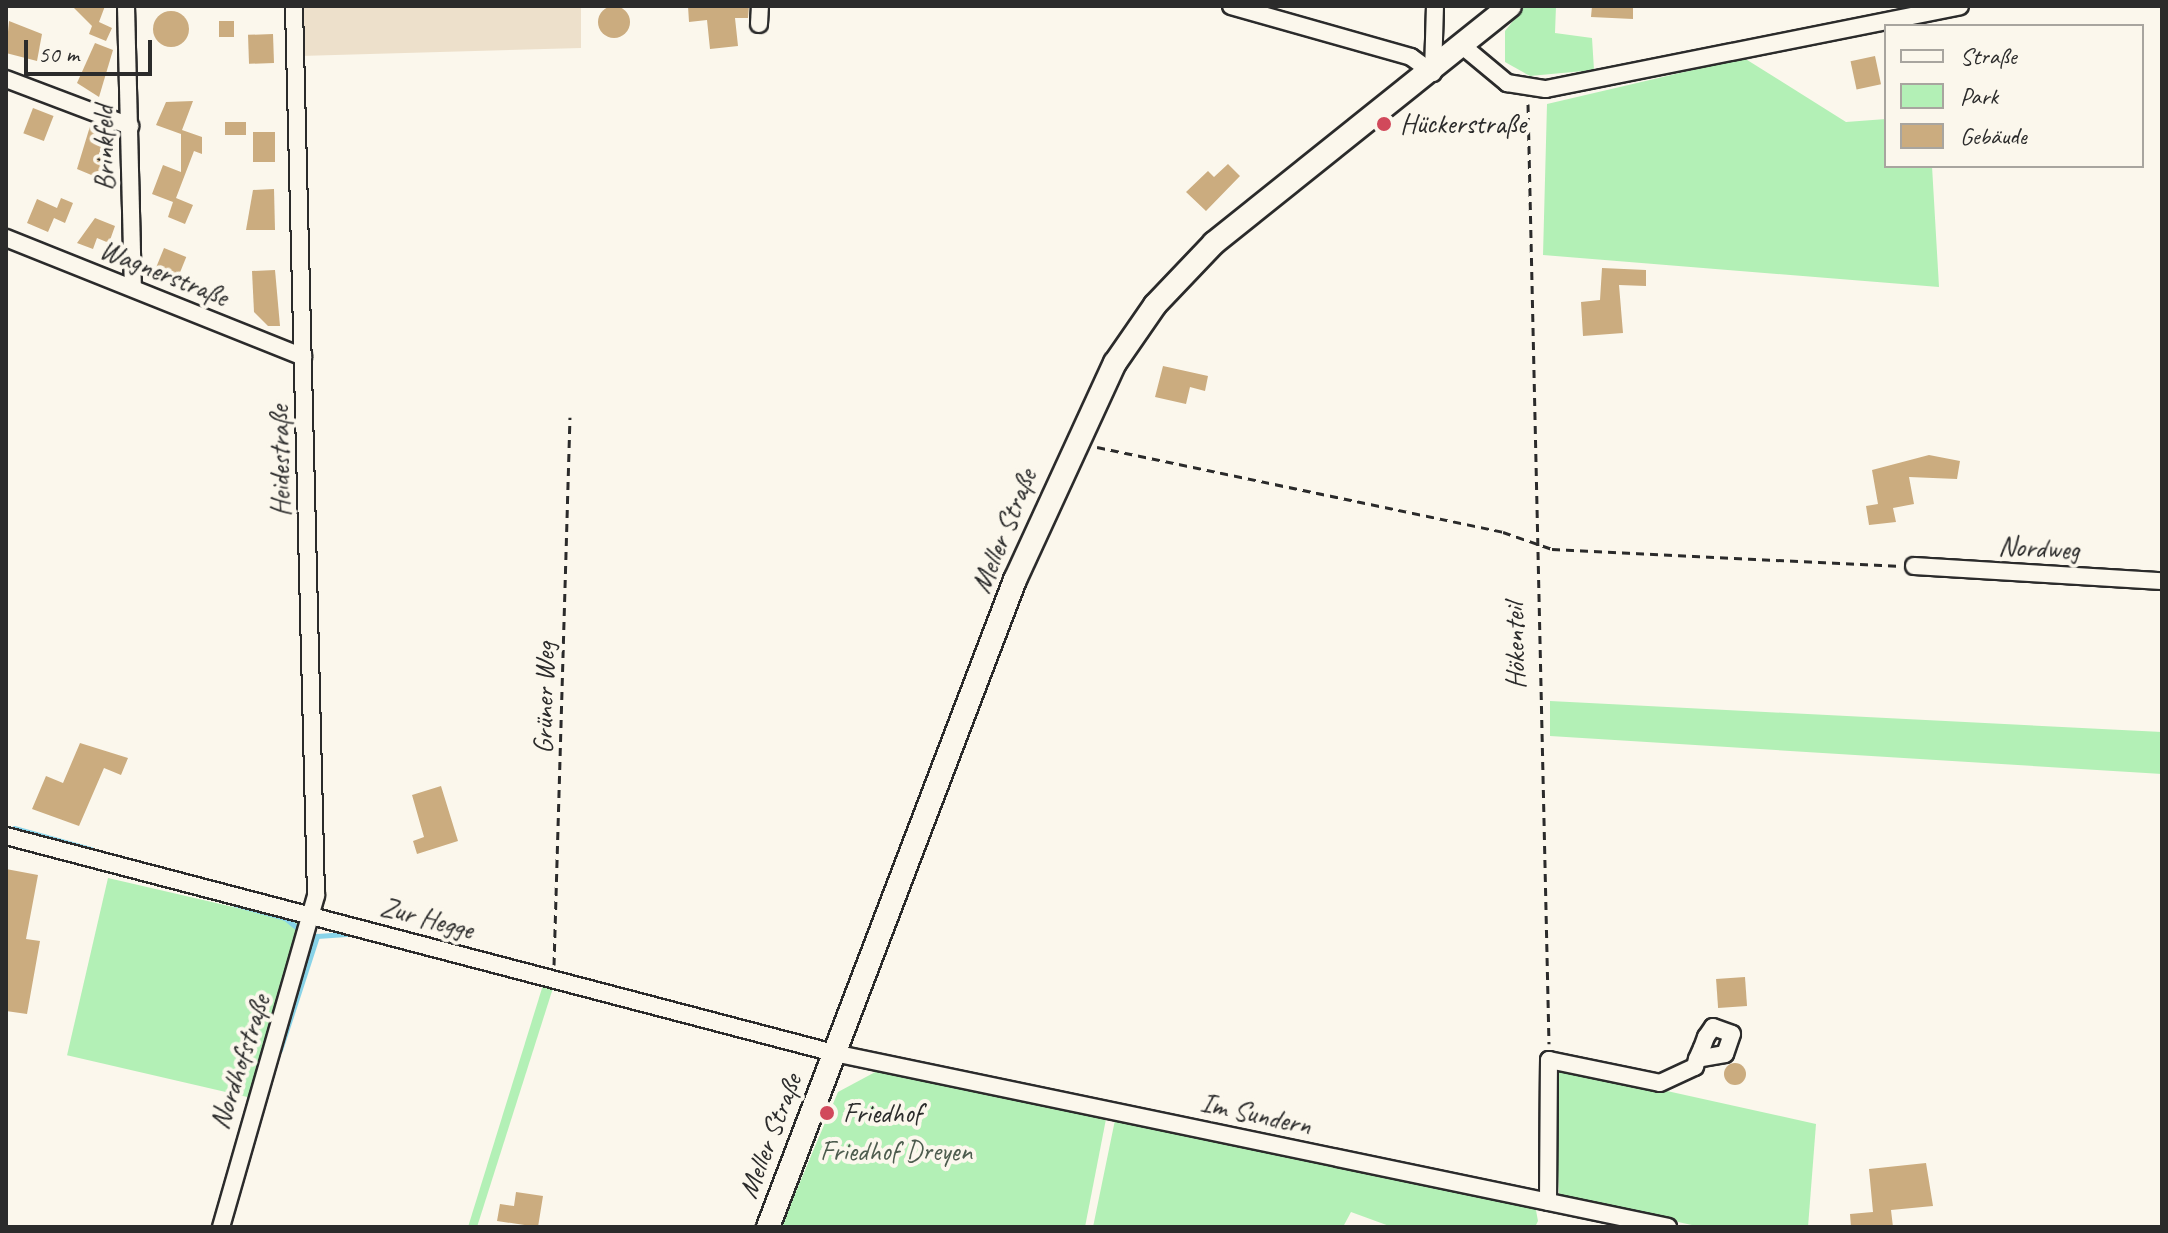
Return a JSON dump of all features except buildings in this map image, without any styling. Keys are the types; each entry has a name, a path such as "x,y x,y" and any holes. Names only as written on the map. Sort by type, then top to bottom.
{"main road":[{"name":"Meller Straße","path":"768,1227 1074,442 1147,316 1214,243 1465,48 1510,6"}],"street":[{"name":"Brinkfeld","path":"126,6 133,288"},
{"name":"Heidestraße","path":"294,6 314,914"},
{"path":"759,24 760,6"},
{"path":"1231,6 1411,57 1433,73"},
{"path":"1433,73 1435,6"},
{"path":"1465,48 1526,88 1960,6"},
{"path":"6,79 130,126"},
{"name":"Wagnerstraße","path":"6,238 303,357"},
{"name":"Nordweg","path":"1914,566 2162,581"},
{"name":"Zur Hegge","path":"6,836 314,914 834,1053"},
{"name":"Nordhofstraße","path":"221,1227 314,914"},
{"name":"Im Sundern","path":"834,1053 1668,1227"},
{"path":"1548,1202 1549,1060 1660,1083 1680,1079 1697,1059"}],"path":[{"name":"Hökenteil","path":"1526,88 1549,1060"},
{"name":"Grüner Weg","path":"552,979 570,417"},
{"path":"1074,442 1539,544 1914,566"}],"shaded area":[{"path":"299,6 581,6 581,48 300,56"}],"green space":[{"path":"1525,6 1556,6 1555,33 1592,38 1594,70 1530,76 1505,62 1505,31"},
{"path":"1744,58 1846,122 1884,119 1884,168 1932,168 1939,287 1543,255 1547,104"},
{"path":"1550,701 2162,732 2162,774 1550,736"},
{"path":"108,878 302,923 261,1100 67,1055"},
{"path":"543,985 553,988 477,1227 468,1227"},
{"path":"1554,1066 1816,1124 1808,1227 1701,1227 1559,1196"},
{"name":"Friedhof Dreyen","path":"879,1070 1106,1119 1085,1227 781,1227 838,1092"},
{"path":"1115,1120 1535,1205 1538,1221 1535,1227 1392,1227 1351,1212 1343,1227 1093,1227"}],"waterway":[{"path":"14,828 91,849"},
{"path":"234,904 285,918 300,930"},
{"path":"280,1050 317,936 346,934"}],"place":[{"name":"Hückerstraße","path":"1384,124"},
{"name":"Friedhof","path":"827,1113"}]}
